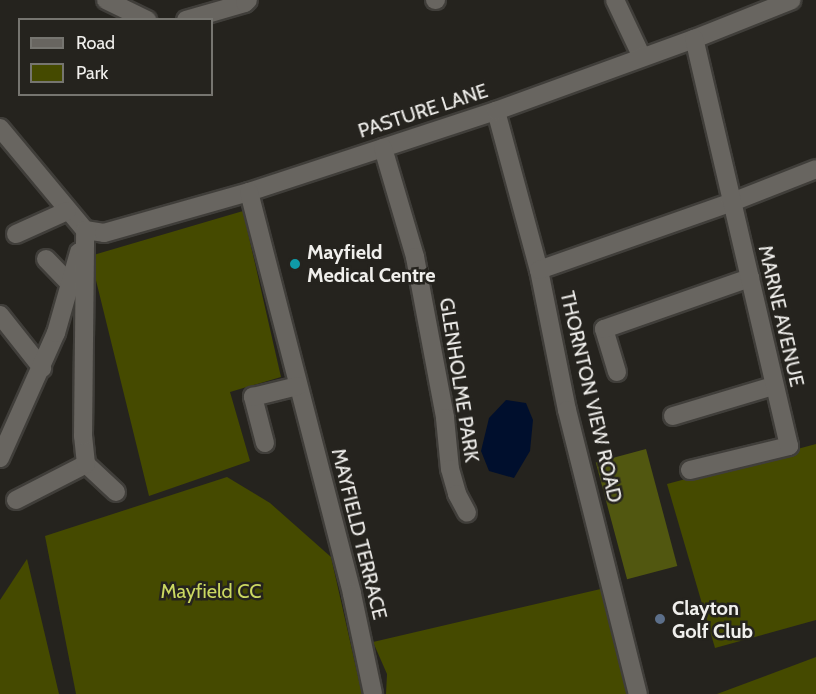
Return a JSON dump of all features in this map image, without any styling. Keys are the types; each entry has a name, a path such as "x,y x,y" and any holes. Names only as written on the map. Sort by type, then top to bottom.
{"street":[{"path":"106,0 143,18"},
{"path":"193,18 245,3 248,0"},
{"path":"615,0 642,57"},
{"name":"PASTURE LANE","path":"85,230 104,233 249,192 496,111 694,39 792,0"},
{"name":"MARNE AVENUE","path":"690,470 789,446 773,386 694,39"},
{"name":"THORNTON VIEW ROAD","path":"496,111 539,270 567,410 638,694"},
{"path":"0,128 85,230 83,436 86,464 116,492"},
{"name":"GLENHOLME PARK","path":"383,148 415,257 445,418 450,469 457,494 467,513"},
{"path":"539,270 732,202 816,169"},
{"name":"MAYFIELD TERRACE","path":"249,192 352,594 373,694"},
{"path":"16,234 67,211"},
{"path":"0,458 56,333 85,230"},
{"path":"46,259 69,283"},
{"path":"617,372 604,329 750,278"},
{"path":"0,315 42,368"},
{"path":"265,443 253,397 298,386"},
{"path":"673,416 773,386"},
{"path":"16,500 86,464"}],"green space":[{"path":"243,211 281,377 230,392 250,461 149,496 90,256"},
{"path":"816,444 816,620 715,648 667,484"},
{"path":"646,449 677,566 627,579 596,462"},
{"name":"Mayfield CC","path":"227,477 270,503 331,557 362,694 76,694 45,536"},
{"path":"27,559 59,694 0,694 0,600"},
{"path":"605,588 633,694 386,694 387,674 373,642"},
{"name":"Clayton Golf Club","path":"816,657 816,694 717,694"}],"water":[{"path":"506,400 526,403 533,420 530,451 514,478 489,471 481,451 489,418"}],"place":[{"name":"Mayfield Medical Centre","path":"295,264"},
{"name":"Clayton Golf Club","path":"660,619"}]}
